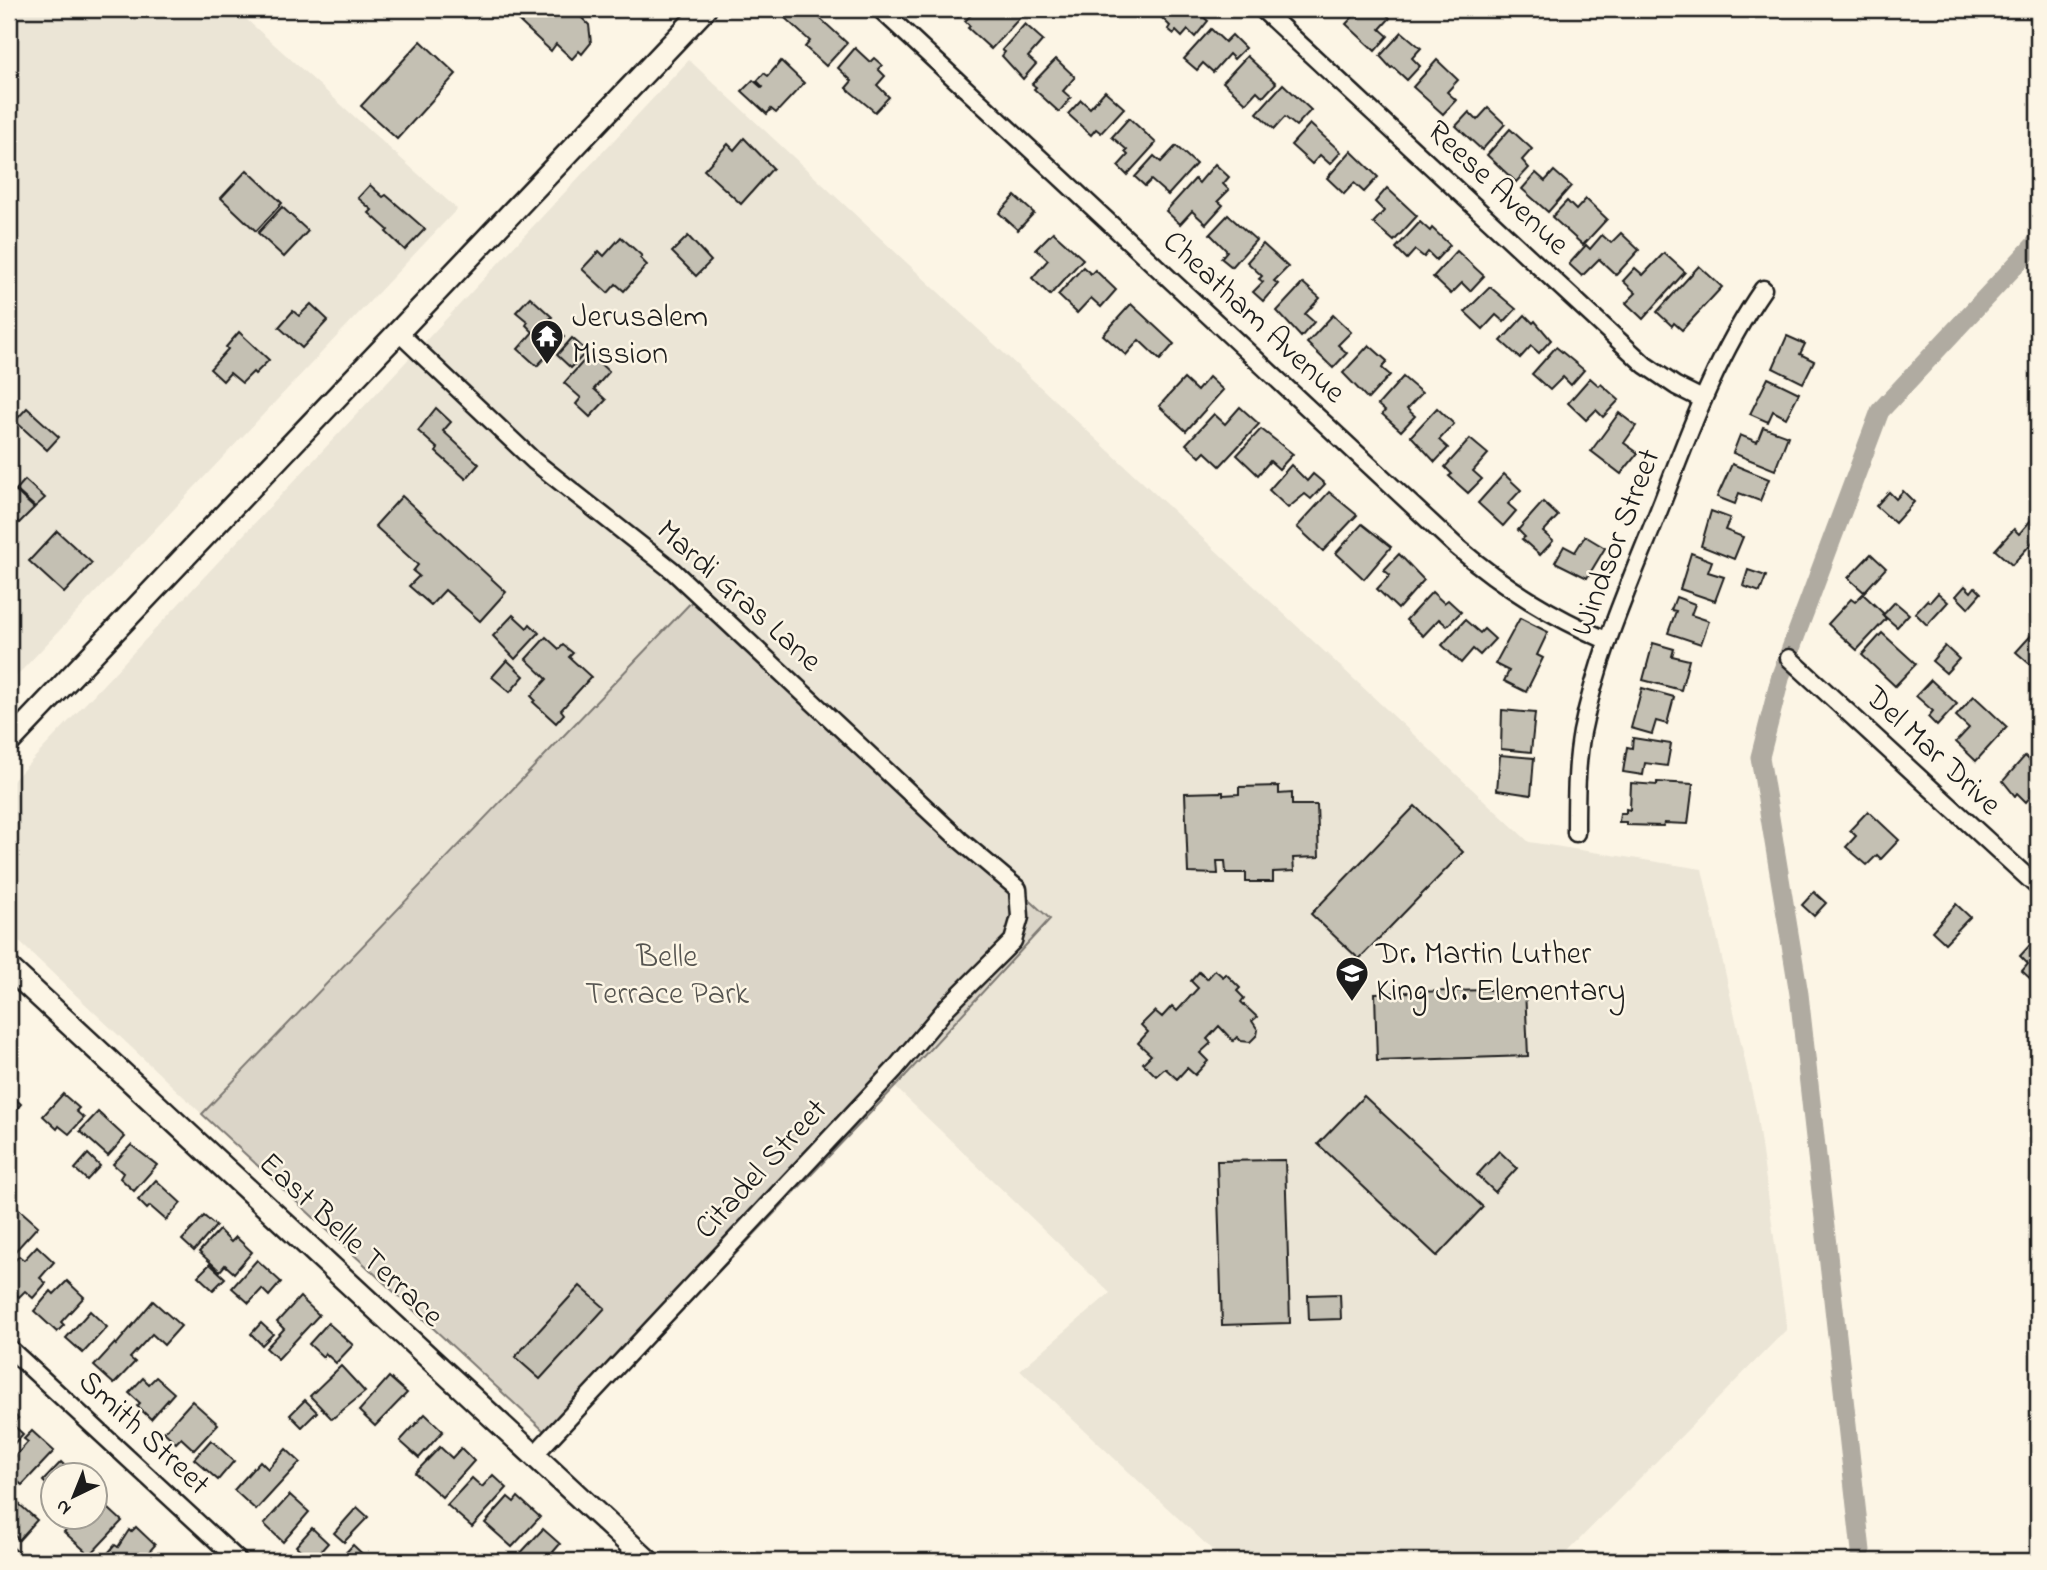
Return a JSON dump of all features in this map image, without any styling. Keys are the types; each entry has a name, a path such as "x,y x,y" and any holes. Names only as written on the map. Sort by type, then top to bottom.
{"street":[{"path":"9,742 705,9"},
{"name":"Cheatham Avenue","path":"880,9 1457,547 1486,572 1527,600 1562,621 1608,642"},
{"name":"Reese Avenue","path":"1262,9 1645,365 1676,386 1702,399"},
{"name":"Windsor Street","path":"1576,833 1576,782 1592,687 1702,399 1723,353 1763,289"},
{"name":"Mardi Gras Lane","path":"397,331 534,461 672,570 960,840 1018,889 1020,917"},
{"name":"Del Mar Drive","path":"1788,658 2038,887"},
{"name":"Citadel Street","path":"534,1454 894,1070 948,1006 995,961 1013,941 1020,917"},
{"name":"East Belle Terrace","path":"9,968 648,1561"},
{"name":"Smith Street","path":"9,1348 239,1561"}],"shaded area":[{"path":"9,9 235,9 457,209 9,684"},
{"name":"Dr. Martin Luther King Jr. Elementary","path":"689,60 1529,842 1702,869 1756,1110 1787,1329 1558,1561 1224,1561 1020,1370 1110,1293 895,1087 1049,919 699,593 202,1114 9,932 9,785"}],"green space":[{"name":"Belle Terrace Park","path":"700,593 1050,919 895,1087 556,1442 202,1114"}],"building":[{"path":"506,9 573,9 589,25 591,43 582,54 579,51 572,59 556,44 551,51"},
{"path":"594,9 625,9 618,16 602,16"},
{"path":"794,9 810,9 847,43 826,66 805,47 810,41 785,18"},
{"path":"949,9 966,9 958,17"},
{"path":"977,9 1005,9 1004,12 1007,9 1028,9 991,49 968,28 970,26 965,21"},
{"path":"1137,9 1155,9 1149,16"},
{"path":"1164,9 1194,9 1208,21 1195,37 1188,30 1182,37 1176,31 1174,34 1168,29 1170,26 1159,15"},
{"path":"1308,9 1324,9 1317,17"},
{"path":"1360,9 1381,9 1390,18 1380,29 1388,36 1375,51 1346,24"},
{"path":"2038,10 2038,25 2030,18"},
{"path":"1025,24 1043,40 1028,57 1036,64 1023,79 1002,56 1005,52 1002,50"},
{"path":"1211,29 1225,42 1232,35 1245,48 1234,59 1229,54 1213,72 1203,63 1197,70 1184,59"},
{"path":"1402,32 1421,48 1412,58 1420,66 1407,80 1380,56"},
{"path":"421,41 456,74 397,139 361,106"},
{"path":"855,48 870,62 874,58 882,65 878,69 885,76 877,85 889,97 875,112 846,88 852,81 838,68"},
{"path":"1247,56 1276,83 1263,97 1257,91 1246,103 1223,82"},
{"path":"1056,59 1075,77 1063,91 1071,98 1059,112 1032,84"},
{"path":"1437,60 1458,80 1447,92 1456,100 1443,114 1413,87"},
{"path":"781,61 804,83 776,113 771,109 767,114 742,91 753,80 762,88 757,81 764,73 768,76"},
{"path":"1283,84 1311,110 1296,126 1285,117 1274,129 1257,113"},
{"path":"1105,91 1124,108 1101,133 1096,129 1091,135 1068,114 1081,100 1090,108"},
{"path":"1488,108 1505,124 1482,150 1456,126 1469,112 1477,120"},
{"path":"1129,118 1156,143 1127,175 1118,166 1128,155 1125,152 1127,150 1112,137"},
{"path":"1310,124 1341,152 1330,164 1320,155 1312,164 1291,145"},
{"path":"1510,129 1532,149 1522,160 1529,168 1516,182 1487,155"},
{"path":"744,138 773,168 741,204 704,170 728,144 734,150"},
{"path":"1176,146 1196,164 1168,195 1151,180 1145,186 1135,177 1154,156 1161,162"},
{"path":"1351,151 1378,177 1364,192 1354,183 1344,194 1327,178"},
{"path":"1215,164 1229,177 1223,184 1229,190 1218,201 1223,205 1206,224 1192,211 1180,224 1166,211 1195,179 1199,183"},
{"path":"247,170 282,203 256,231 221,198"},
{"path":"1554,171 1571,186 1548,212 1522,189 1536,173 1545,181"},
{"path":"370,185 383,197 386,195 425,229 405,250 369,213 372,210 358,198"},
{"path":"1387,188 1417,216 1394,241 1373,223 1384,211 1375,202"},
{"path":"1015,196 1034,213 1018,230 999,213"},
{"path":"1586,199 1607,219 1583,245 1552,217 1567,201 1576,210"},
{"path":"282,207 308,231 284,257 258,233"},
{"path":"1228,215 1256,240 1232,267 1221,258 1227,251 1210,234"},
{"path":"1420,222 1430,231 1432,228 1450,245 1436,260 1428,252 1424,257 1415,250 1407,259 1396,248"},
{"path":"1053,232 1083,259 1050,295 1032,278 1048,260 1036,249"},
{"path":"1621,233 1639,250 1616,275 1599,259 1582,276 1569,264 1586,245 1590,249 1602,235 1611,243"},
{"path":"688,236 711,261 696,276 672,252"},
{"path":"621,237 642,256 640,258 647,265 624,291 616,284 608,293 582,269 599,251 604,256"},
{"path":"1263,244 1288,267 1274,281 1278,284 1263,301 1253,292 1263,282 1259,279 1262,276 1247,262"},
{"path":"1457,251 1484,276 1470,291 1462,283 1451,294 1433,277"},
{"path":"1664,253 1685,272 1643,319 1626,303 1636,293 1623,281 1635,268 1643,275"},
{"path":"1699,266 1722,287 1682,330 1674,323 1672,326 1657,312"},
{"path":"1083,267 1091,274 1095,270 1116,290 1101,307 1091,298 1077,313 1058,295"},
{"path":"1303,283 1320,298 1305,314 1314,322 1301,337 1277,311"},
{"path":"1490,287 1516,309 1504,322 1496,315 1483,329 1465,312"},
{"path":"530,297 552,317 547,321 564,337 537,366 518,349 533,332 526,325 528,322 516,312"},
{"path":"311,304 328,320 302,348 279,327 293,311 299,316"},
{"path":"1131,304 1174,344 1160,360 1139,340 1126,355 1103,335"},
{"path":"1333,315 1351,332 1338,345 1347,353 1333,368 1307,343"},
{"path":"1525,315 1533,323 1535,321 1551,340 1539,353 1531,346 1520,358 1501,341"},
{"path":"239,332 269,360 242,383 230,373 223,381 210,369"},
{"path":"1787,336 1805,344 1800,354 1814,361 1803,383 1773,368"},
{"path":"572,338 587,351 571,368 557,355"},
{"path":"1369,345 1387,361 1382,368 1390,375 1368,399 1343,373"},
{"path":"1556,347 1584,370 1571,385 1563,377 1550,390 1532,374"},
{"path":"590,354 609,372 594,389 606,400 590,417 576,404 581,398 564,383"},
{"path":"1209,377 1223,390 1186,431 1159,406 1184,379 1197,391"},
{"path":"1403,377 1422,393 1407,409 1415,416 1401,431 1382,414 1385,411 1378,405"},
{"path":"1590,378 1619,400 1603,417 1596,410 1586,420 1568,403"},
{"path":"1768,378 1799,393 1786,418 1773,411 1768,422 1750,414"},
{"path":"1240,407 1259,424 1220,466 1205,452 1200,457 1186,444 1214,414 1225,424"},
{"path":"27,408 59,437 47,450 15,421"},
{"path":"436,408 451,422 443,431 479,464 466,479 436,452 438,449 418,431"},
{"path":"1437,408 1454,424 1439,440 1448,448 1435,462 1411,436"},
{"path":"1619,413 1636,426 1624,443 1638,453 1621,474 1591,451"},
{"path":"1763,427 1788,436 1775,470 1733,453 1740,435 1757,442"},
{"path":"1261,429 1293,454 1279,469 1270,461 1258,475 1237,455"},
{"path":"1470,439 1488,454 1473,471 1482,479 1468,493 1449,476 1452,474 1445,467"},
{"path":"1732,464 1769,479 1760,501 1739,493 1735,504 1717,497"},
{"path":"1291,465 1307,481 1313,474 1325,484 1311,499 1305,494 1288,508 1269,490"},
{"path":"1504,474 1521,490 1508,504 1516,511 1503,526 1478,503"},
{"path":"25,480 45,498 35,507 16,490"},
{"path":"10,486 34,508 19,523 9,514"},
{"path":"1903,491 1914,502 1895,523 1876,506 1889,492 1896,499"},
{"path":"1329,492 1357,515 1323,551 1297,527"},
{"path":"402,496 506,592 480,621 445,590 431,605 409,586 419,576 413,571 418,565 375,526"},
{"path":"1543,502 1558,516 1543,532 1553,541 1540,555 1522,539 1525,537 1518,530"},
{"path":"1711,511 1730,518 1725,530 1743,537 1734,559 1701,546"},
{"path":"2038,512 2038,536 2012,565 1995,550 2014,529 2019,534"},
{"path":"1362,524 1391,547 1364,579 1336,553"},
{"path":"57,531 92,563 64,593 29,561"},
{"path":"1585,536 1605,548 1587,578 1555,562 1564,546 1575,552"},
{"path":"1691,553 1712,561 1708,572 1724,577 1715,601 1680,589"},
{"path":"1399,554 1424,580 1398,609 1377,589 1390,575 1384,570"},
{"path":"1871,554 1886,568 1864,592 1848,578"},
{"path":"1748,570 1766,576 1760,592 1743,586"},
{"path":"1965,586 1971,592 1975,587 1981,593 1968,608 1956,596"},
{"path":"1432,592 1444,603 1448,600 1461,612 1447,626 1439,619 1423,636 1406,620"},
{"path":"1938,593 1948,602 1927,625 1915,613"},
{"path":"1863,594 1886,619 1857,650 1828,624 1851,599 1855,602"},
{"path":"1676,597 1695,604 1691,615 1709,621 1701,644 1668,633 1676,611 1671,610"},
{"path":"1895,602 1909,614 1897,627 1883,615"},
{"path":"513,615 527,628 530,624 539,633 515,659 493,636"},
{"path":"1520,618 1548,632 1537,655 1543,658 1526,692 1504,681 1509,671 1495,664"},
{"path":"1465,620 1480,633 1484,629 1495,639 1480,655 1473,649 1461,663 1442,645"},
{"path":"2035,631 2038,635 2038,659 2032,666 2016,652"},
{"path":"1882,633 1916,664 1895,686 1862,655"},
{"path":"546,637 559,649 563,645 573,653 569,657 591,677 561,710 564,714 556,723 533,702 535,700 531,696 547,679 526,659"},
{"path":"1653,643 1674,649 1672,656 1689,660 1681,690 1643,680"},
{"path":"1945,646 1959,659 1946,673 1932,661"},
{"path":"507,660 524,676 510,692 492,677"},
{"path":"1931,680 1957,704 1937,726 1928,717 1933,711 1916,696"},
{"path":"1642,688 1674,697 1667,724 1656,721 1652,734 1631,728"},
{"path":"1974,696 2007,727 1976,761 1956,742 1969,728 1956,716"},
{"path":"1502,710 1535,713 1531,752 1501,749"},
{"path":"1633,738 1671,744 1667,766 1645,763 1643,775 1623,772 1627,747 1632,748"},
{"path":"1500,755 1534,758 1531,795 1497,790"},
{"path":"2025,756 2038,768 2038,788 2026,802 2017,793 2015,796 2003,781"},
{"path":"1657,782 1693,784 1688,824 1626,825 1626,822 1619,822 1620,813 1626,813 1626,809 1630,810 1631,783 1657,785"},
{"path":"1279,786 1279,794 1292,793 1292,805 1317,805 1319,857 1293,858 1294,871 1273,872 1273,882 1246,882 1246,873 1226,873 1225,861 1217,861 1218,874 1188,873 1185,793 1239,794 1239,787"},
{"path":"1415,806 1463,852 1359,959 1311,914"},
{"path":"1868,811 1899,840 1881,859 1877,855 1867,865 1846,847 1856,836 1850,830"},
{"path":"1814,892 1826,903 1814,916 1802,905"},
{"path":"1956,904 1970,917 1945,943 1932,931"},
{"path":"2038,936 2038,986 2022,971 2028,964 2020,956"},
{"path":"1215,970 1223,977 1226,974 1240,988 1237,991 1244,998 1241,1002 1257,1017 1252,1021 1258,1030 1257,1035 1250,1042 1241,1041 1237,1037 1233,1041 1219,1026 1207,1039 1211,1043 1200,1053 1208,1061 1195,1075 1187,1068 1177,1079 1165,1068 1156,1076 1143,1063 1151,1055 1138,1043 1148,1032 1141,1025 1155,1011 1162,1017 1172,1006 1177,1011 1198,988 1191,981 1199,972 1207,979"},
{"path":"1525,989 1528,1056 1377,1061 1375,993"},
{"path":"9,1093 21,1104 9,1118"},
{"path":"63,1094 79,1108 76,1111 84,1118 69,1134 59,1126 57,1129 43,1116"},
{"path":"1364,1096 1483,1207 1437,1256 1318,1144"},
{"path":"98,1112 125,1137 108,1156 80,1131"},
{"path":"131,1145 157,1165 134,1191 120,1178 123,1173 113,1164"},
{"path":"1499,1151 1517,1168 1495,1192 1477,1175"},
{"path":"88,1154 100,1166 87,1180 75,1169"},
{"path":"1285,1160 1290,1323 1222,1325 1217,1161"},
{"path":"156,1180 181,1203 166,1220 138,1200"},
{"path":"13,1204 38,1226 9,1258 9,1209"},
{"path":"204,1216 216,1226 194,1251 182,1240"},
{"path":"219,1230 231,1242 236,1237 252,1252 234,1273 225,1265 220,1271 199,1252"},
{"path":"37,1246 54,1262 40,1278 46,1283 33,1298 25,1291 19,1297 9,1287 9,1267 19,1256 24,1260"},
{"path":"257,1260 281,1282 269,1296 262,1289 249,1303 232,1288"},
{"path":"210,1264 225,1278 213,1290 198,1276"},
{"path":"67,1281 84,1297 61,1322 64,1325 57,1332 34,1311 51,1291 54,1294"},
{"path":"580,1286 605,1308 540,1379 515,1357"},
{"path":"1340,1294 1341,1319 1309,1320 1308,1295"},
{"path":"300,1297 319,1315 278,1359 266,1348 284,1329 277,1322"},
{"path":"153,1301 181,1326 164,1345 152,1334 130,1358 135,1362 114,1384 94,1366 115,1343 116,1345"},
{"path":"90,1311 107,1327 83,1353 66,1338"},
{"path":"261,1323 273,1334 262,1345 251,1334"},
{"path":"328,1323 353,1345 336,1363 325,1353 323,1357 309,1344"},
{"path":"341,1366 365,1392 332,1419 310,1396"},
{"path":"156,1377 174,1393 151,1419 137,1406 140,1403 129,1393 143,1378 149,1384"},
{"path":"389,1377 407,1393 375,1426 359,1411"},
{"path":"305,1400 317,1412 302,1427 290,1415"},
{"path":"192,1401 218,1424 194,1450 181,1438 176,1443 164,1432"},
{"path":"9,1410 18,1418 12,1424 23,1434 9,1449"},
{"path":"425,1414 443,1431 419,1458 400,1441"},
{"path":"32,1431 54,1451 44,1462 38,1462 38,1468 22,1485 9,1474 9,1463 28,1442 24,1439"},
{"path":"211,1440 234,1461 218,1480 194,1459"},
{"path":"440,1447 452,1458 461,1448 474,1461 442,1497 415,1473"},
{"path":"286,1449 300,1462 256,1510 234,1490 260,1461 268,1469"},
{"path":"493,1475 507,1488 472,1527 447,1505 472,1478 482,1487"},
{"path":"290,1495 309,1512 283,1542 264,1524"},
{"path":"508,1497 514,1502 518,1497 540,1517 512,1547 485,1523"},
{"path":"19,1504 37,1520 19,1540 9,1530 9,1515"},
{"path":"357,1507 368,1517 344,1542 334,1533"},
{"path":"108,1508 122,1521 90,1555 64,1532 108,1532"},
{"path":"136,1527 155,1545 141,1561 106,1561 110,1555 108,1553 115,1545 118,1547 129,1530 131,1532"},
{"path":"312,1528 328,1543 312,1561 296,1546"},
{"path":"543,1529 560,1544 553,1552 563,1561 522,1561 517,1557"},
{"path":"9,1544 20,1554 13,1561 9,1561"},
{"path":"353,1545 370,1561 338,1561"}],"waterway":[{"path":"1860,1561 1799,994 1760,757 1781,675 1880,411 2038,241"}],"place":[{"name":"Jerusalem Mission","path":"547,366"},
{"name":"Dr. Martin Luther King Jr. Elementary","path":"1352,1003"}]}
